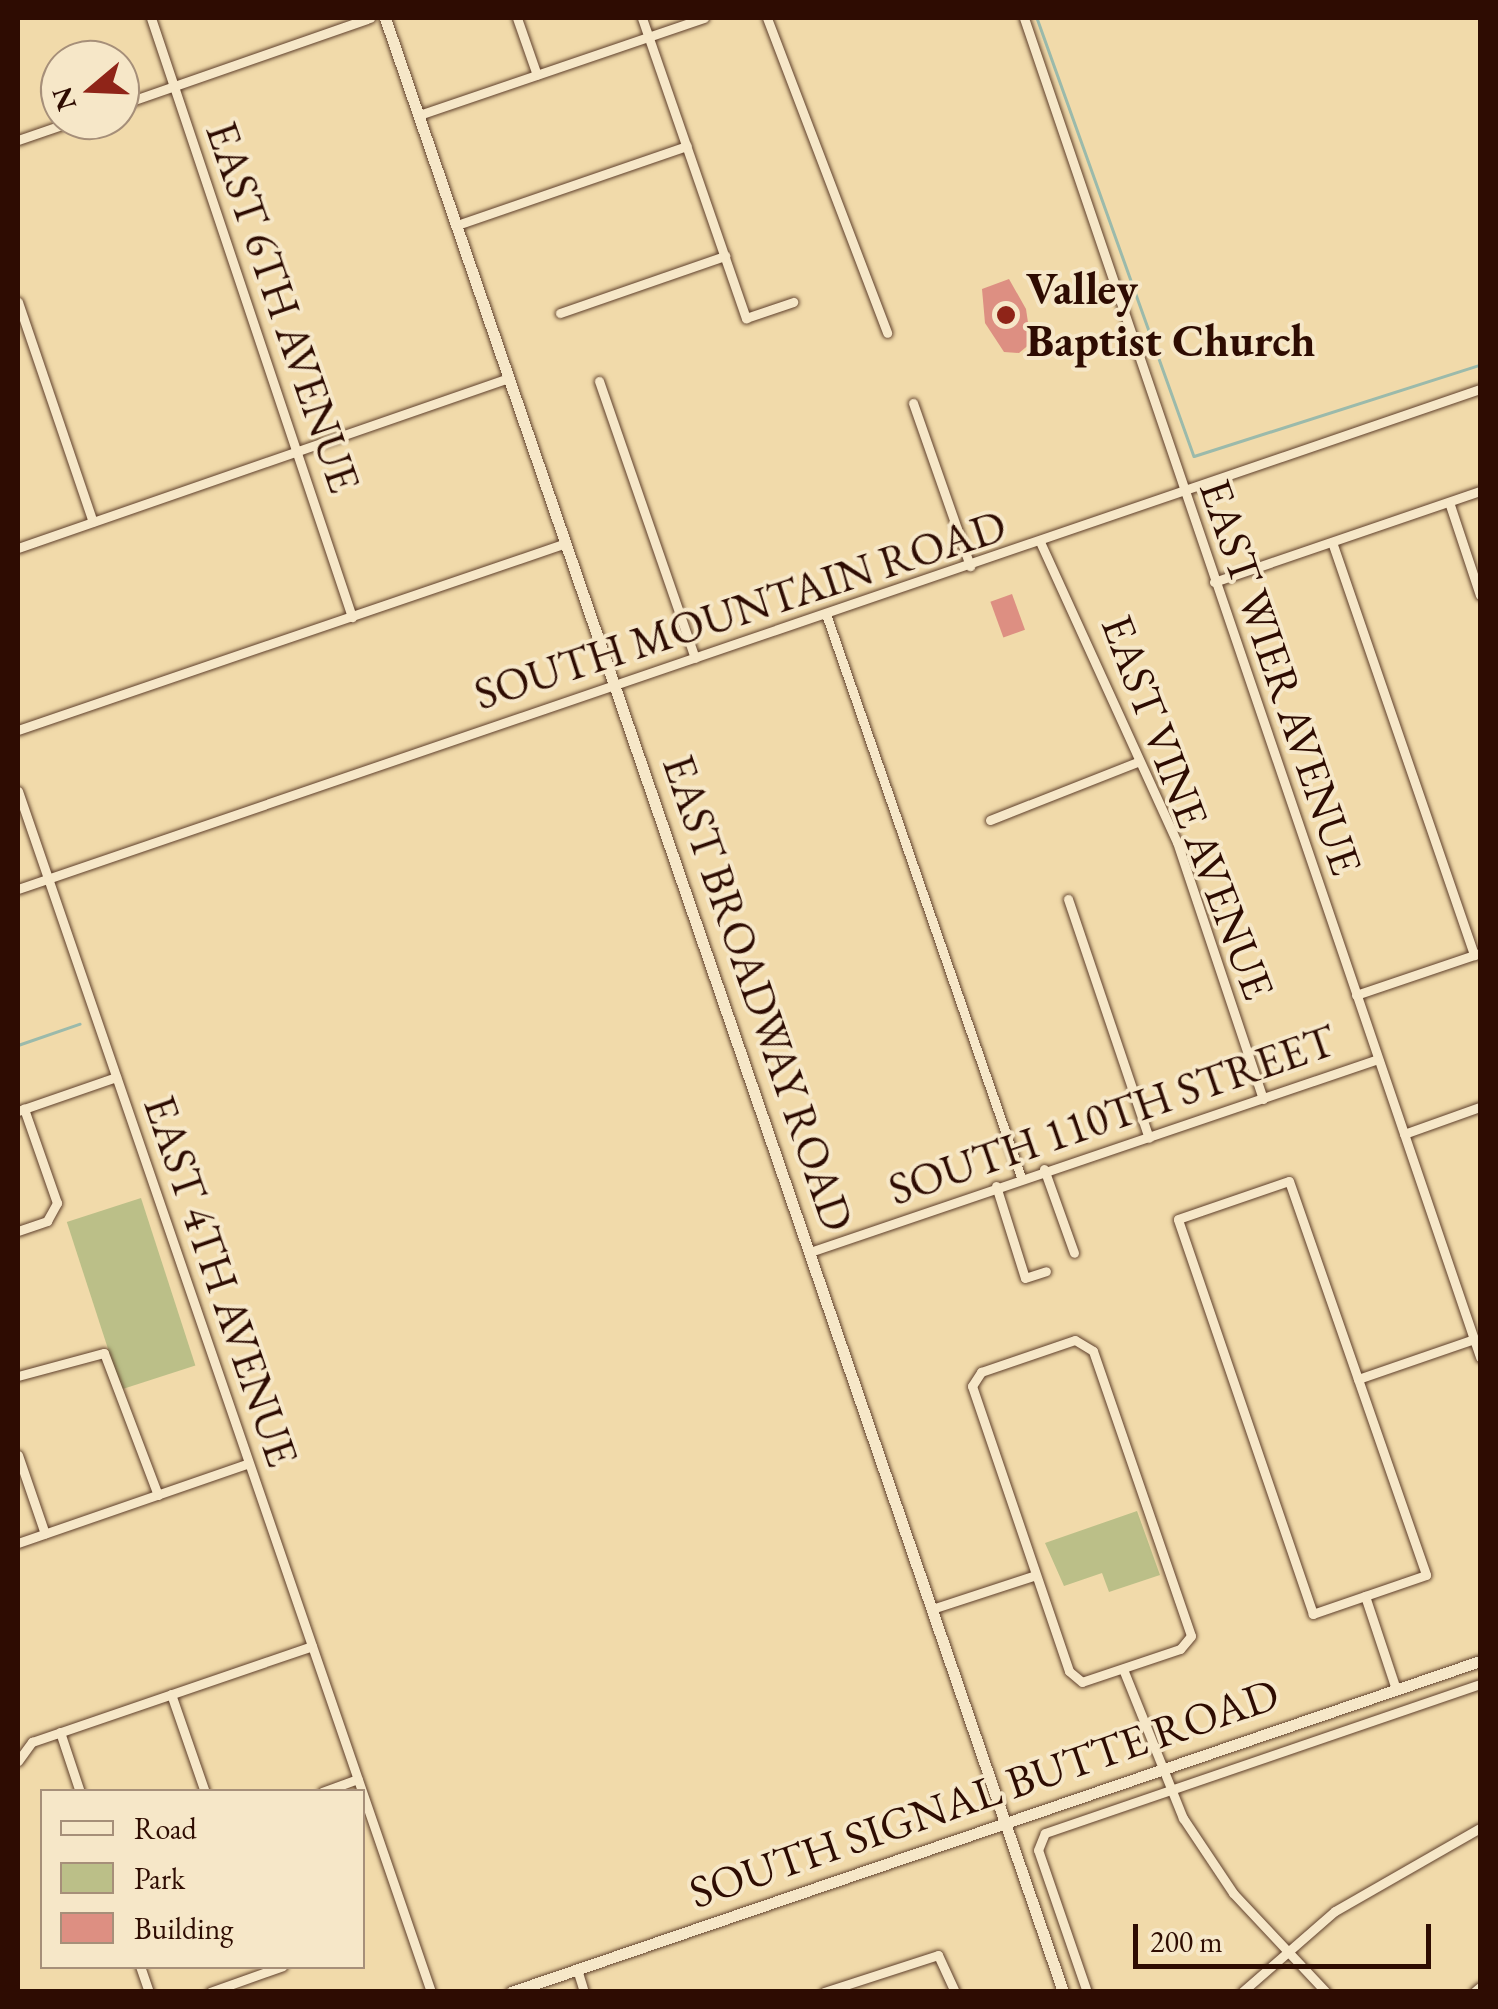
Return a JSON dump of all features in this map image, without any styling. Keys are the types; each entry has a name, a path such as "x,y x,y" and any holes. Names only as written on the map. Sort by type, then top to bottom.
{"main road":[{"name":"EAST BROADWAY ROAD","path":"385,18 1063,1992"},
{"name":"SOUTH SIGNAL BUTTE ROAD","path":"511,1992 1480,1660"}],"street":[{"name":"EAST 6TH AVENUE","path":"151,18 352,617"},
{"path":"140,98 370,18"},
{"path":"517,18 537,75"},
{"path":"642,18 746,318 792,302"},
{"path":"419,116 704,18"},
{"path":"767,18 886,333"},
{"name":"EAST WIER AVENUE","path":"1024,18 1480,1357"},
{"path":"457,225 687,146"},
{"path":"560,314 725,256"},
{"path":"18,302 93,522"},
{"path":"18,548 509,378"},
{"path":"599,381 695,658"},
{"name":"SOUTH MOUNTAIN ROAD","path":"18,889 1042,544 1480,388"},
{"path":"913,403 970,566"},
{"path":"1214,582 1480,491"},
{"path":"1449,502 1480,595"},
{"path":"1332,542 1477,954 1356,995"},
{"path":"18,730 566,543"},
{"name":"EAST VINE AVENUE","path":"1042,544 1176,842 1263,1099"},
{"path":"826,614 1021,1178"},
{"path":"990,820 1137,762"},
{"name":"EAST 4TH AVENUE","path":"18,791 361,1789"},
{"path":"1068,899 1149,1138"},
{"name":"SOUTH 110TH STREET","path":"810,1252 1044,1169 1149,1138 1378,1059"},
{"path":"18,1231 55,1213 21,1110 116,1077"},
{"path":"1404,1134 1480,1108"},
{"path":"1044,1169 1074,1253"},
{"path":"1290,1181 1358,1378 1426,1576 1313,1614 1178,1219 1290,1181"},
{"path":"996,1186 1025,1278 1046,1271"},
{"path":"1358,1378 1474,1339"},
{"path":"1086,1342 1190,1642 1076,1682 1036,1575 973,1380 1086,1342"},
{"path":"18,1376 104,1352 158,1495"},
{"path":"18,1454 45,1534"},
{"path":"18,1543 249,1463"},
{"path":"932,1609 1036,1575"},
{"path":"1365,1596 1396,1689"},
{"path":"18,1761 32,1742 312,1646"},
{"path":"1124,1668 1169,1791 1233,1893 1285,1954 1326,1992"},
{"name":"SOUTH SIGNAL BUTTE ROAD","path":"1087,1992 1038,1840 1480,1684"},
{"path":"172,1694 204,1789"},
{"path":"60,1732 79,1789"},
{"path":"330,1789 358,1779"},
{"name":"EAST 4TH AVENUE","path":"365,1799 431,1992"},
{"path":"1242,1992 1384,1877 1480,1828"},
{"path":"824,1992 938,1955 955,1992"},
{"path":"210,1992 266,1969"},
{"path":"577,1970 584,1992"},
{"path":"1474,1992 1480,1987"}],"green space":[{"path":"141,1198 195,1365 121,1389 67,1222"},
{"path":"1137,1511 1160,1575 1109,1592 1102,1573 1064,1586 1045,1543"}],"building":[{"name":"Valley Baptist Church","path":"1009,279 1026,309 1031,343 1019,353 1004,352 985,323 982,289"},
{"path":"1012,594 1025,630 1003,638 990,602"}],"waterway":[{"path":"1037,18 1194,456 1480,365"},
{"path":"18,1045 79,1024"}],"place":[{"name":"Valley Baptist Church","path":"1006,315"}]}
